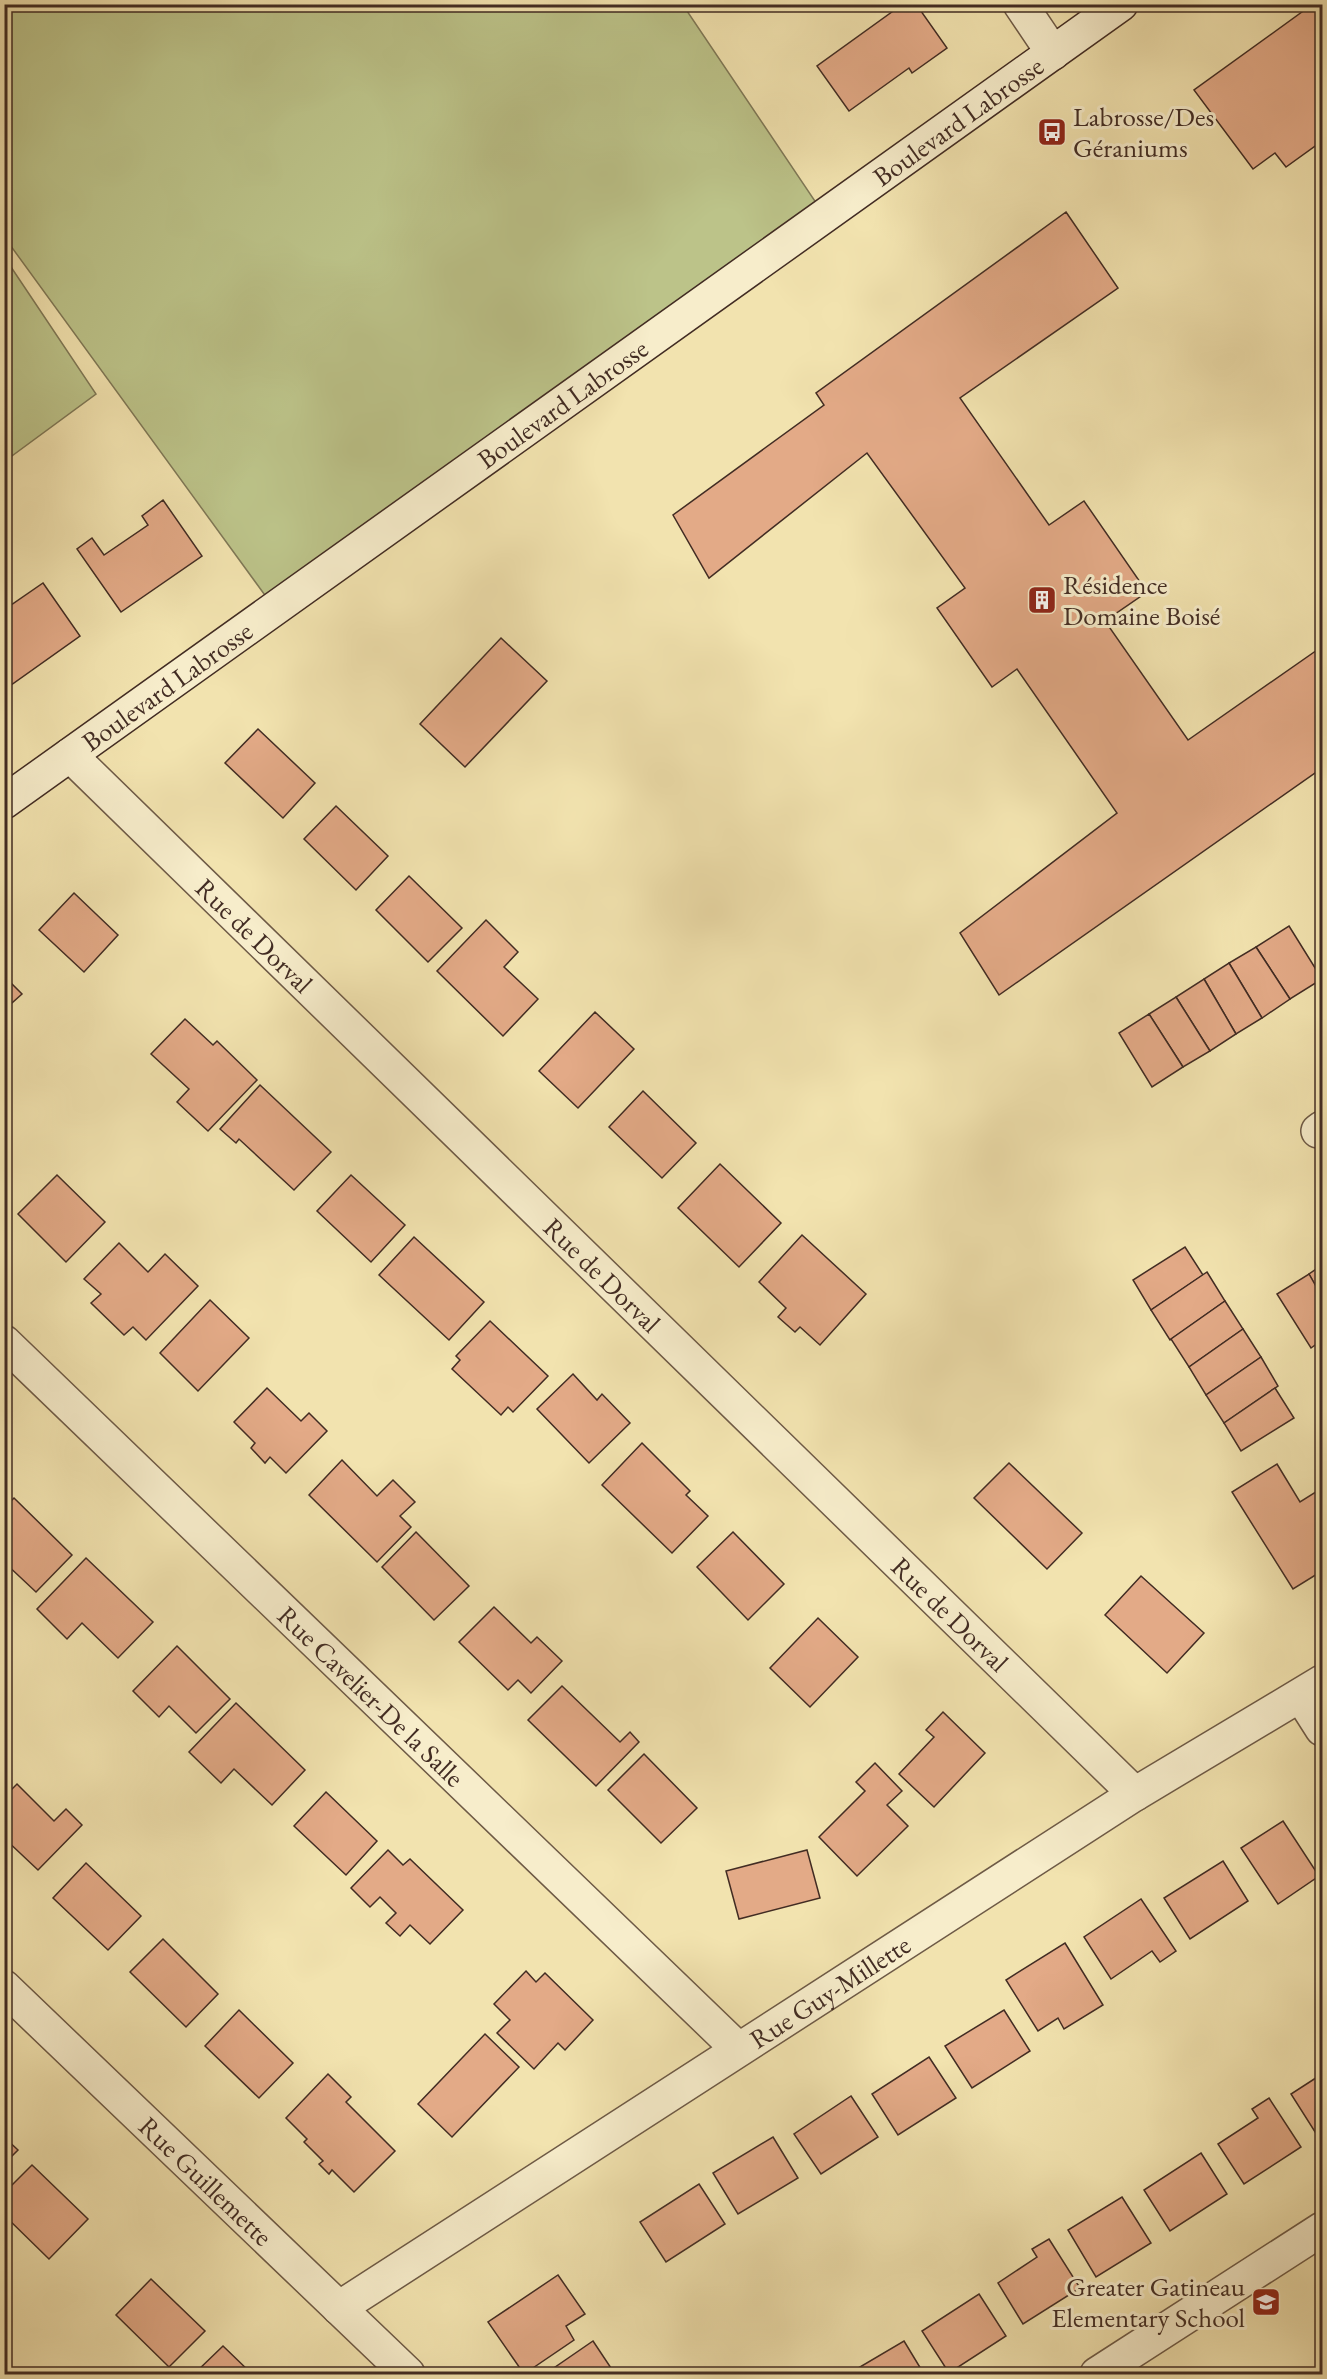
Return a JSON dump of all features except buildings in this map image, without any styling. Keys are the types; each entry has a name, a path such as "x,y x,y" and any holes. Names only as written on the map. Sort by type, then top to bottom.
{"street":[{"path":"1020,4 1053,53"},
{"name":"Boulevard Labrosse","path":"4,802 1121,4"},
{"name":"Rue de Dorval","path":"70,755 1135,1794"},
{"name":"Rue Cavelier-De la Salle","path":"4,1342 738,2049"},
{"path":"1312,1689 1323,1729"},
{"name":"Rue Guy-Millette","path":"339,2308 1135,1794 1312,1689"},
{"name":"Rue Guillemette","path":"4,1987 408,2374"},
{"path":"1097,2374 1323,2229"}],"green space":[{"path":"4,5 683,5 825,216 275,609 5,238"},
{"path":"5,258 96,394 4,461"}],"place":[{"name":"Labrosse/Des Géraniums","path":"1052,132"},
{"name":"Résidence Domaine Boisé","path":"1042,600"},
{"name":"Greater Gatineau Elementary School","path":"1266,2302"}]}
